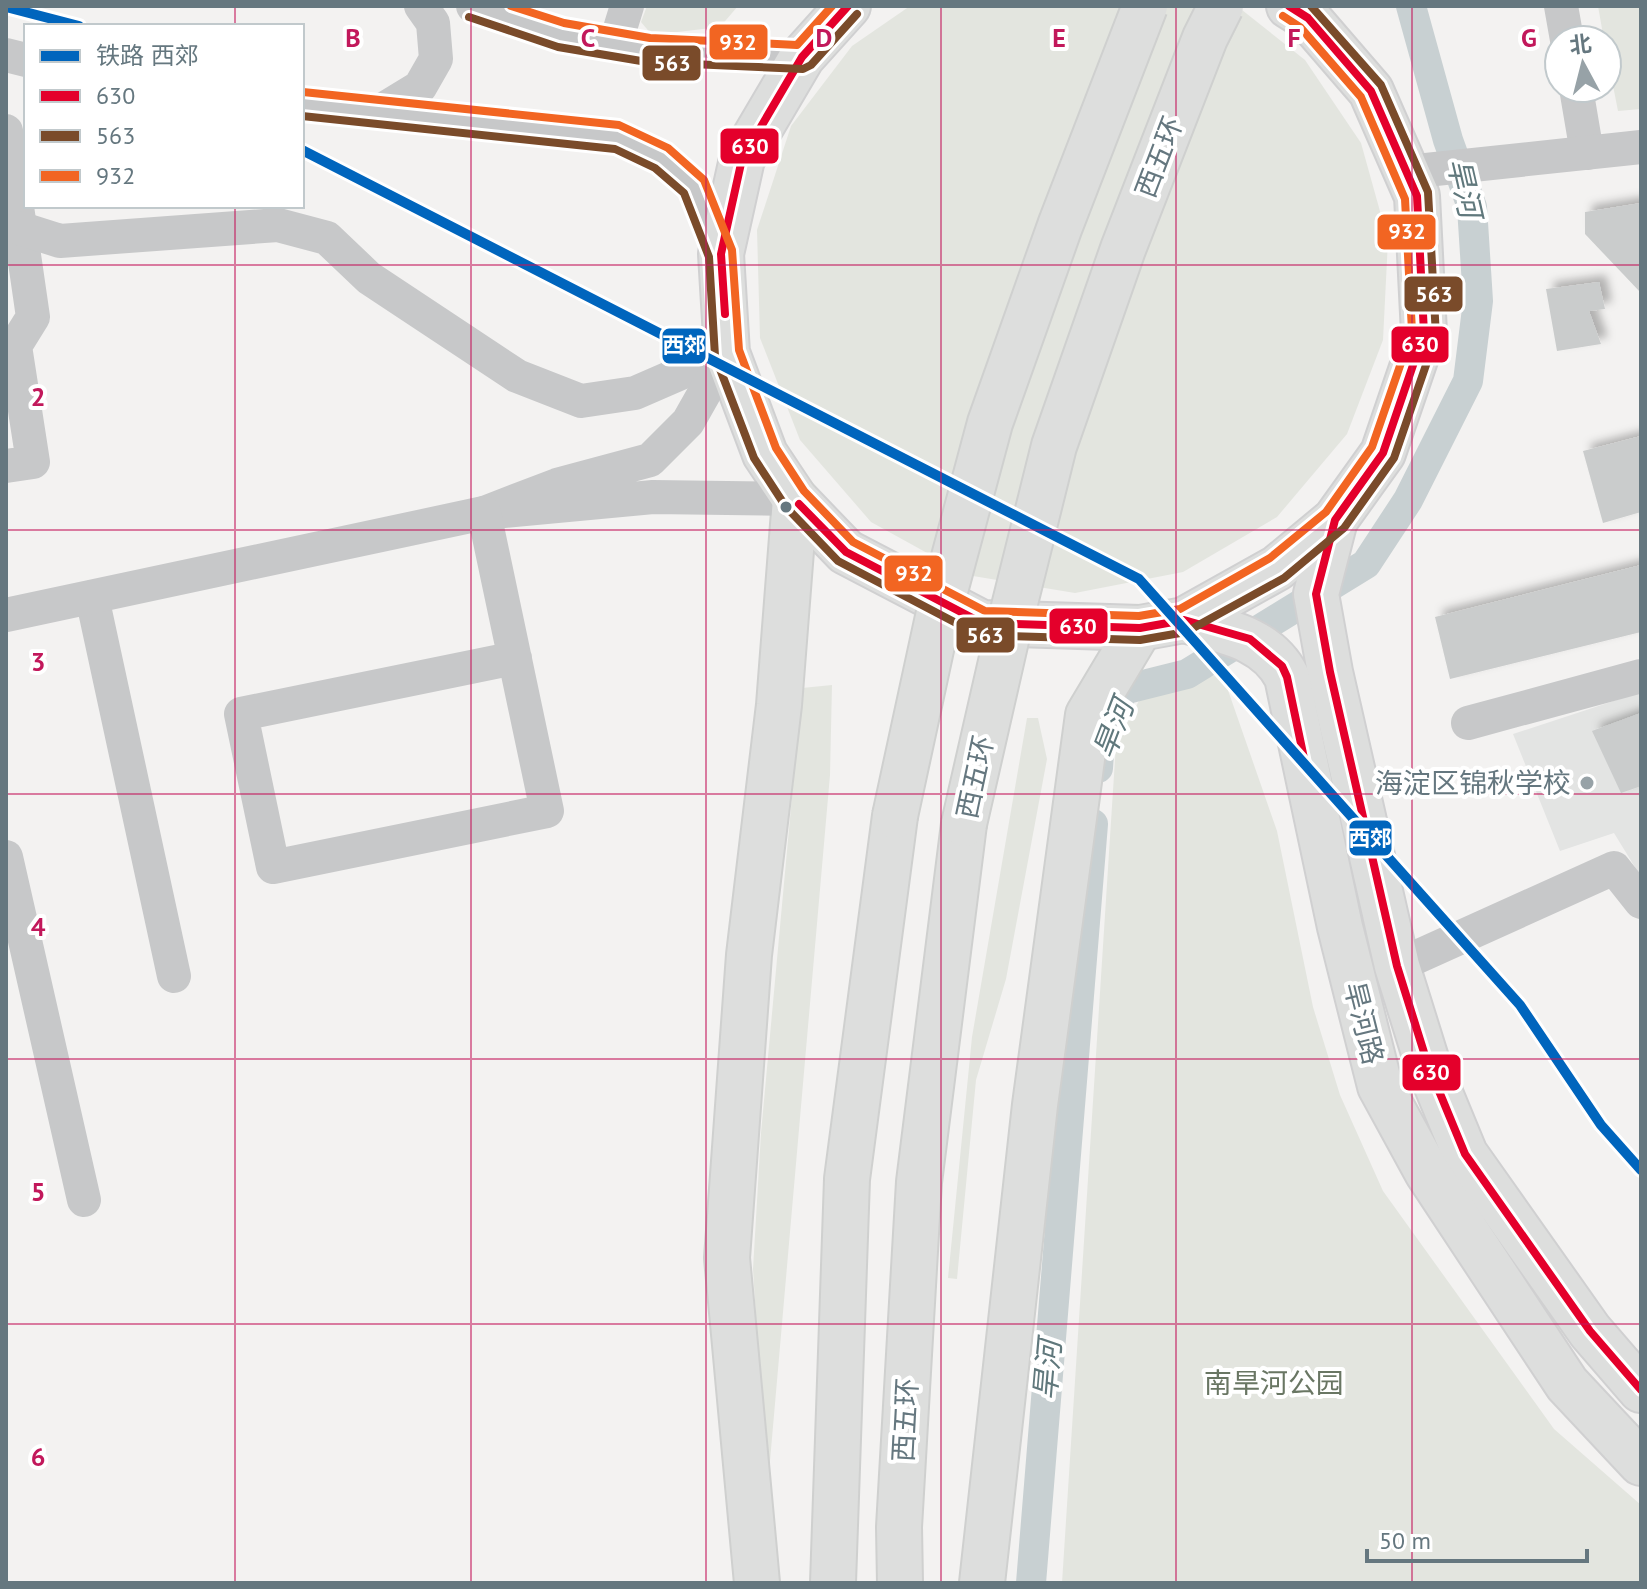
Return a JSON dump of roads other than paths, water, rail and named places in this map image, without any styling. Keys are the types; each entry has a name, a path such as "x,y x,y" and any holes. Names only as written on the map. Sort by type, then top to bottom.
{"main road":[{"path":"847,6 802,57 742,159 721,254 727,353 765,454 795,499 846,552 982,623 1140,628 1184,620 1277,568 1335,520 1383,453 1424,333 1416,172 1371,91 1305,10"},
{"path":"833,1583 847,1179 895,816 938,617 990,423 1065,212 1145,6"},
{"name":"西五环","path":"900,1583 899,1527 919,1182 964,824 1054,446 1123,249 1205,38 1221,6"},
{"path":"757,1583 727,1258 749,955 779,705 795,499"},
{"name":"旱河路","path":"1335,520 1316,594 1330,672 1397,966 1427,1062 1465,1154 1590,1331 1641,1390"},
{"name":"旱河路","path":"1184,620 1250,639 1282,666 1287,677 1340,927 1380,1086 1427,1172 1567,1384 1641,1463"},
{"path":"982,1583 1035,1105 1088,715 1140,628"}],"street":[{"path":"379,112 420,87 436,59 433,23 421,6"},
{"path":"473,6 561,35 615,45 686,53 802,57"},
{"path":"615,45 627,6"},
{"path":"304,104 618,137 662,158 694,186 721,254"},
{"path":"1579,104 1587,153"},
{"path":"6,131 33,317 15,346 33,462 6,466"},
{"path":"1416,172 1587,153 1638,152"},
{"path":"19,228 60,241 278,225 327,238 369,278 517,376 581,401 635,393 727,353"},
{"path":"484,513 557,485 650,460 688,422 727,353"},
{"path":"6,615 484,513 653,497 795,499"},
{"path":"484,513 515,658 547,811 273,867 241,714 515,658"},
{"path":"92,597 174,976"},
{"path":"1468,723 1641,676"},
{"path":"6,857 84,1200"},
{"path":"1397,966 1628,863 1641,902"}],"waterway":[{"name":"旱河","path":"1098,768 1099,753 1123,690 1187,674 1366,564 1408,500 1468,381 1478,301 1472,207 1448,140 1411,6"},
{"name":"旱河","path":"1031,1583 1093,824"}],"rail line":[{"name":"西郊","path":"6,7 71,24"},
{"name":"西郊","path":"304,151 1139,579 1520,1005 1601,1125 1641,1170"}],"place":[{"name":"海淀区锦秋学校","path":"1587,783"}],"park label":[{"name":"南旱河公园","path":"1274,1383"}]}
